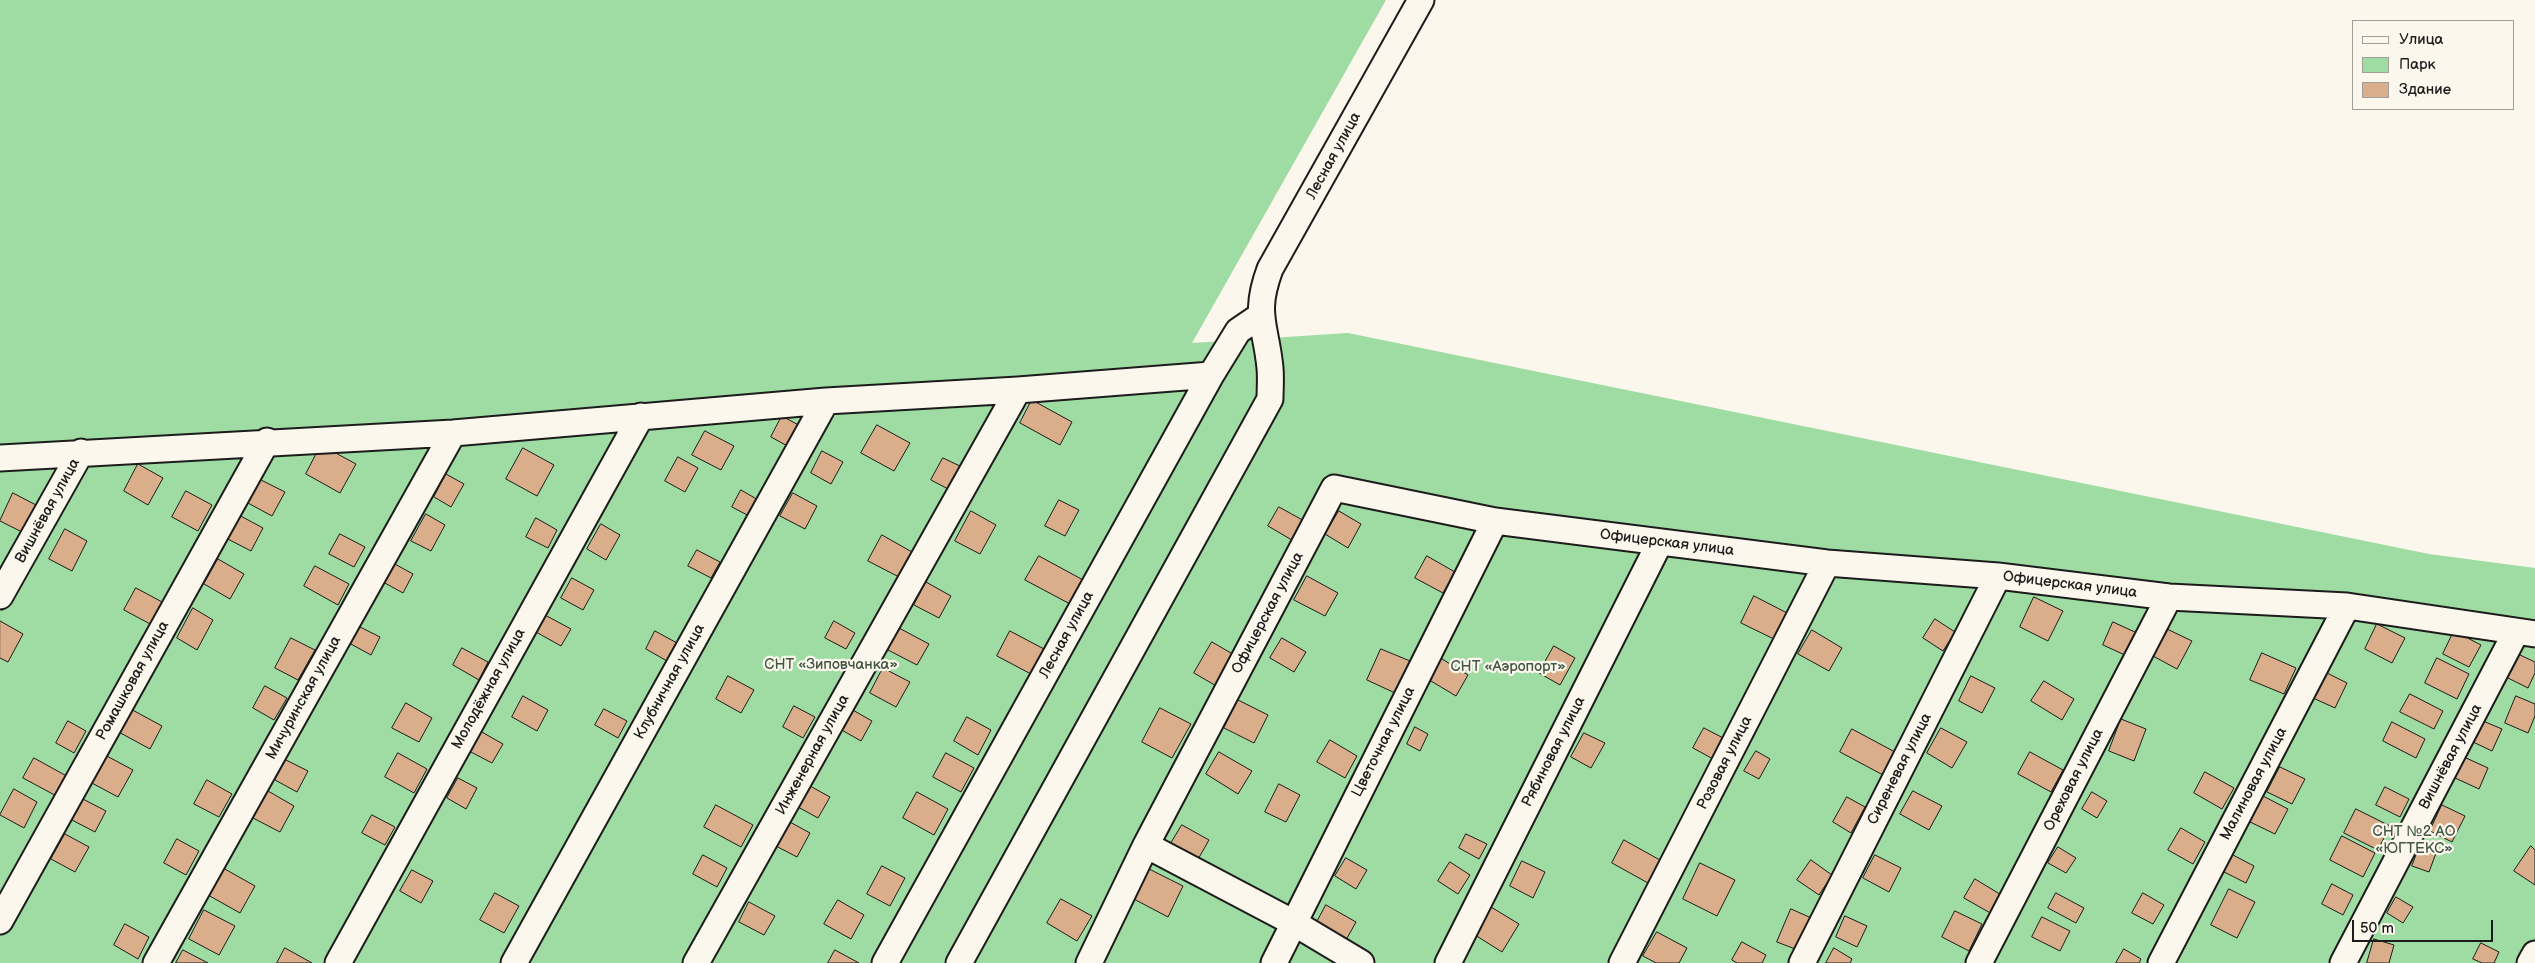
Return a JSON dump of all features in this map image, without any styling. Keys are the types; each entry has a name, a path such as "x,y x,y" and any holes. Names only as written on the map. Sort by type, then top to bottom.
{"street":[{"name":"Лесная улица","path":"959,963 1270,399 1270,368 1260,316 1262,292 1270,270 1421,0"},
{"name":"Лесная улица","path":"885,963 1211,375 1238,331 1260,316"},
{"path":"0,458 267,441 453,433 826,400 1018,390 1211,375"},
{"name":"Инженерная улица","path":"696,963 1018,390"},
{"name":"Клубничная улица","path":"514,963 826,400"},
{"name":"Молодёжная улица","path":"338,963 641,416"},
{"name":"Мичуринская улица","path":"156,963 453,433"},
{"name":"Ромашковая улица","path":"0,921 267,441"},
{"name":"Вишнёвая улица","path":"0,596 81,452"},
{"name":"Офицерская улица","path":"1089,963 1146,845 1334,488 1495,521 1827,563 1998,576 2170,597 2348,606 2526,633"},
{"name":"Цветочная улица","path":"1274,963 1495,521"},
{"name":"Рябиновая улица","path":"1448,963 1660,542"},
{"name":"Розовая улица","path":"1622,963 1827,563"},
{"name":"Сиреневая улица","path":"1802,963 1998,576"},
{"name":"Ореховая улица","path":"1979,963 2170,597"},
{"name":"Малиновая улица","path":"2161,963 2348,606"},
{"name":"Вишнёвая улица","path":"2343,963 2526,633"},
{"path":"1146,845 1294,922 1361,963"},
{"path":"2530,963 2535,954"}],"green space":[{"path":"0,0 1386,0 1192,343 1348,333 2429,554 2535,568 2535,963 0,963"}],"building":[{"path":"1032,400 1072,422 1060,445 1020,423"},
{"path":"782,416 802,427 791,448 771,437"},
{"path":"877,425 910,443 894,471 861,453"},
{"path":"705,431 734,446 721,470 692,455"},
{"path":"321,445 356,464 340,493 306,474"},
{"path":"523,448 554,465 537,496 506,479"},
{"path":"822,451 843,462 831,484 811,473"},
{"path":"678,457 698,468 685,492 665,481"},
{"path":"943,458 962,467 950,490 931,480"},
{"path":"138,464 163,478 148,505 124,491"},
{"path":"446,474 464,484 451,507 434,497"},
{"path":"261,480 285,492 272,516 248,503"},
{"path":"741,490 760,501 751,517 732,507"},
{"path":"186,491 212,505 198,531 172,517"},
{"path":"13,493 36,505 22,532 0,521"},
{"path":"793,493 817,506 805,529 780,516"},
{"path":"1059,500 1079,510 1065,536 1045,526"},
{"path":"1279,507 1308,523 1297,543 1268,526"},
{"path":"971,511 996,525 980,554 955,541"},
{"path":"1339,511 1361,524 1348,548 1325,534"},
{"path":"237,514 263,528 251,551 224,537"},
{"path":"426,514 445,525 431,551 411,541"},
{"path":"536,518 557,530 548,548 526,537"},
{"path":"601,524 620,535 606,560 587,549"},
{"path":"65,529 87,541 72,571 49,559"},
{"path":"340,534 365,547 354,567 329,554"},
{"path":"882,535 912,552 899,577 868,561"},
{"path":"697,550 720,562 711,578 688,566"},
{"path":"1039,556 1085,581 1072,605 1025,580"},
{"path":"1427,556 1455,572 1443,593 1415,578"},
{"path":"218,559 244,574 230,599 204,584"},
{"path":"393,563 413,574 403,593 383,582"},
{"path":"315,566 349,584 338,605 304,586"},
{"path":"1307,576 1338,593 1325,616 1294,600"},
{"path":"572,578 594,590 583,610 561,598"},
{"path":"926,582 951,596 939,618 914,605"},
{"path":"136,588 164,603 152,625 124,610"},
{"path":"1754,596 1789,614 1776,640 1741,623"},
{"path":"2034,597 2063,611 2048,641 2020,627"},
{"path":"193,608 213,620 197,650 177,638"},
{"path":"545,615 571,629 561,646 536,632"},
{"path":"1935,619 1955,632 1943,651 1923,638"},
{"path":"0,621 23,634 8,662 0,658"},
{"path":"834,621 855,633 846,649 825,638"},
{"path":"2113,622 2137,633 2127,656 2103,645"},
{"path":"2377,624 2405,638 2392,663 2365,649"},
{"path":"358,626 380,637 371,655 349,643"},
{"path":"899,628 929,644 917,665 888,650"},
{"path":"2167,629 2192,641 2177,669 2153,656"},
{"path":"1812,630 1842,648 1829,671 1798,654"},
{"path":"655,631 677,643 667,661 646,649"},
{"path":"1010,631 1044,649 1031,674 997,656"},
{"path":"2454,631 2481,645 2469,667 2443,654"},
{"path":"291,638 315,650 298,680 275,668"},
{"path":"1282,638 1306,652 1294,672 1270,658"},
{"path":"1212,642 1236,656 1218,687 1194,673"},
{"path":"1554,646 1575,658 1560,685 1539,673"},
{"path":"462,648 488,662 479,680 453,665"},
{"path":"1381,649 1410,661 1395,693 1367,680"},
{"path":"2262,653 2296,668 2284,694 2250,680"},
{"path":"2520,655 2535,662 2535,673 2528,688 2508,678"},
{"path":"1439,657 1468,675 1456,696 1426,678"},
{"path":"2437,658 2469,674 2457,699 2425,683"},
{"path":"883,668 910,682 896,707 870,693"},
{"path":"2325,672 2347,683 2335,708 2313,698"},
{"path":"728,676 754,690 741,713 716,699"},
{"path":"1971,676 1995,688 1982,713 1959,701"},
{"path":"2044,681 2074,699 2062,720 2031,701"},
{"path":"265,686 287,698 274,720 253,708"},
{"path":"2410,694 2443,711 2434,729 2400,712"},
{"path":"523,696 548,710 537,731 512,717"},
{"path":"2516,696 2535,704 2535,716 2528,733 2505,723"},
{"path":"1238,700 1268,715 1254,743 1224,728"},
{"path":"406,703 432,718 419,742 392,728"},
{"path":"794,706 815,717 803,738 783,727"},
{"path":"127,707 162,726 150,749 115,730"},
{"path":"1160,708 1191,724 1172,758 1142,742"},
{"path":"604,709 627,721 618,738 595,725"},
{"path":"851,709 872,721 861,741 840,729"},
{"path":"967,717 991,730 978,755 954,741"},
{"path":"2121,719 2146,729 2134,761 2109,751"},
{"path":"68,721 86,731 74,753 56,743"},
{"path":"2483,721 2502,729 2492,751 2473,742"},
{"path":"2392,722 2425,739 2416,758 2383,741"},
{"path":"1415,727 1428,734 1420,751 1407,744"},
{"path":"1704,728 1727,740 1715,760 1693,748"},
{"path":"1941,728 1967,742 1952,768 1927,753"},
{"path":"1852,729 1895,752 1883,775 1840,752"},
{"path":"480,731 503,744 492,763 469,751"},
{"path":"1584,733 1605,743 1591,768 1571,757"},
{"path":"1330,740 1357,756 1345,778 1317,762"},
{"path":"1756,751 1770,759 1759,779 1744,771"},
{"path":"1219,752 1252,771 1238,794 1206,774"},
{"path":"2030,752 2063,770 2051,792 2018,774"},
{"path":"398,753 427,769 414,793 385,777"},
{"path":"946,753 974,768 961,792 933,777"},
{"path":"105,755 133,770 118,797 90,782"},
{"path":"2464,757 2488,768 2479,789 2455,778"},
{"path":"34,758 72,779 62,799 23,778"},
{"path":"286,760 308,771 297,792 275,780"},
{"path":"2280,767 2305,779 2292,804 2267,792"},
{"path":"2205,772 2234,788 2222,809 2194,793"},
{"path":"458,778 477,788 466,809 447,798"},
{"path":"207,780 232,794 219,817 194,804"},
{"path":"1279,784 1300,795 1286,822 1265,812"},
{"path":"810,786 830,797 818,818 798,807"},
{"path":"2385,787 2409,799 2400,817 2376,805"},
{"path":"14,789 37,802 24,828 0,815"},
{"path":"268,791 294,806 280,832 253,818"},
{"path":"1913,791 1942,806 1929,830 1900,814"},
{"path":"917,792 948,809 934,835 903,818"},
{"path":"2092,792 2107,801 2097,818 2082,809"},
{"path":"2263,796 2288,809 2275,834 2250,822"},
{"path":"1847,797 1865,807 1851,833 1833,822"},
{"path":"81,798 106,811 95,832 70,819"},
{"path":"716,805 753,825 741,847 704,827"},
{"path":"2442,805 2465,816 2452,842 2430,831"},
{"path":"2356,809 2390,826 2378,850 2344,833"},
{"path":"372,815 395,827 385,845 362,833"},
{"path":"788,821 810,833 797,857 774,845"},
{"path":"1182,825 1209,840 1197,861 1170,845"},
{"path":"2181,828 2205,842 2193,864 2168,850"},
{"path":"65,834 89,847 75,872 51,859"},
{"path":"1466,834 1487,844 1479,859 1459,848"},
{"path":"2342,836 2375,853 2363,877 2330,860"},
{"path":"177,839 199,851 186,875 164,863"},
{"path":"1624,840 1660,860 1648,883 1612,863"},
{"path":"2420,846 2436,853 2429,872 2412,866"},
{"path":"2531,846 2535,850 2535,885 2514,871"},
{"path":"2058,847 2076,858 2066,873 2048,863"},
{"path":"703,855 727,868 717,887 693,874"},
{"path":"1875,855 1901,868 1889,892 1863,878"},
{"path":"2233,855 2254,866 2246,883 2224,872"},
{"path":"1346,858 1367,870 1356,889 1335,876"},
{"path":"1811,860 1832,875 1819,895 1797,880"},
{"path":"1522,861 1545,872 1533,898 1510,886"},
{"path":"1450,862 1470,875 1458,894 1438,881"},
{"path":"1700,863 1735,880 1717,916 1683,899"},
{"path":"882,866 905,878 890,906 867,894"},
{"path":"1145,867 1183,886 1168,917 1130,897"},
{"path":"223,868 255,886 240,913 208,895"},
{"path":"412,870 433,881 421,903 400,891"},
{"path":"1975,879 2003,896 1992,914 1964,898"},
{"path":"2332,884 2353,895 2343,915 2322,904"},
{"path":"2229,889 2255,902 2237,938 2211,925"},
{"path":"495,893 519,906 504,933 480,920"},
{"path":"2056,893 2084,908 2076,923 2048,908"},
{"path":"2143,893 2164,905 2153,924 2132,913"},
{"path":"2396,897 2413,907 2403,923 2387,913"},
{"path":"1061,899 1092,916 1077,941 1047,923"},
{"path":"838,900 864,915 851,939 824,924"},
{"path":"749,902 775,916 764,935 739,922"},
{"path":"1326,905 1356,922 1346,940 1316,924"},
{"path":"1491,907 1519,924 1502,952 1475,935"},
{"path":"1791,909 1816,920 1803,952 1777,942"},
{"path":"204,910 235,926 219,955 189,939"},
{"path":"1955,911 1982,924 1969,951 1942,937"},
{"path":"1845,916 1867,926 1857,947 1836,937"},
{"path":"2042,917 2070,931 2060,951 2032,937"},
{"path":"125,924 149,937 138,959 114,945"},
{"path":"1657,932 1687,948 1679,963 1656,963 1643,956"},
{"path":"2374,939 2394,945 2389,963 2367,963"},
{"path":"1742,942 1766,955 1762,963 1737,963 1732,960"},
{"path":"2481,943 2499,952 2494,963 2482,963 2473,959"},
{"path":"285,948 312,963 277,963"},
{"path":"1834,948 1852,959 1850,963 1826,963"},
{"path":"2124,949 2141,959 2139,963 2116,963"},
{"path":"183,950 208,963 176,963"},
{"path":"835,950 859,963 828,963"}],"park label":[{"name":"СНТ «Зиповчанка»","path":"831,665"},
{"name":"СНТ «Аэропорт»","path":"1508,667"},
{"name":"СНТ №2 АО «ЮГТЕКС»","path":"2414,840"}]}
